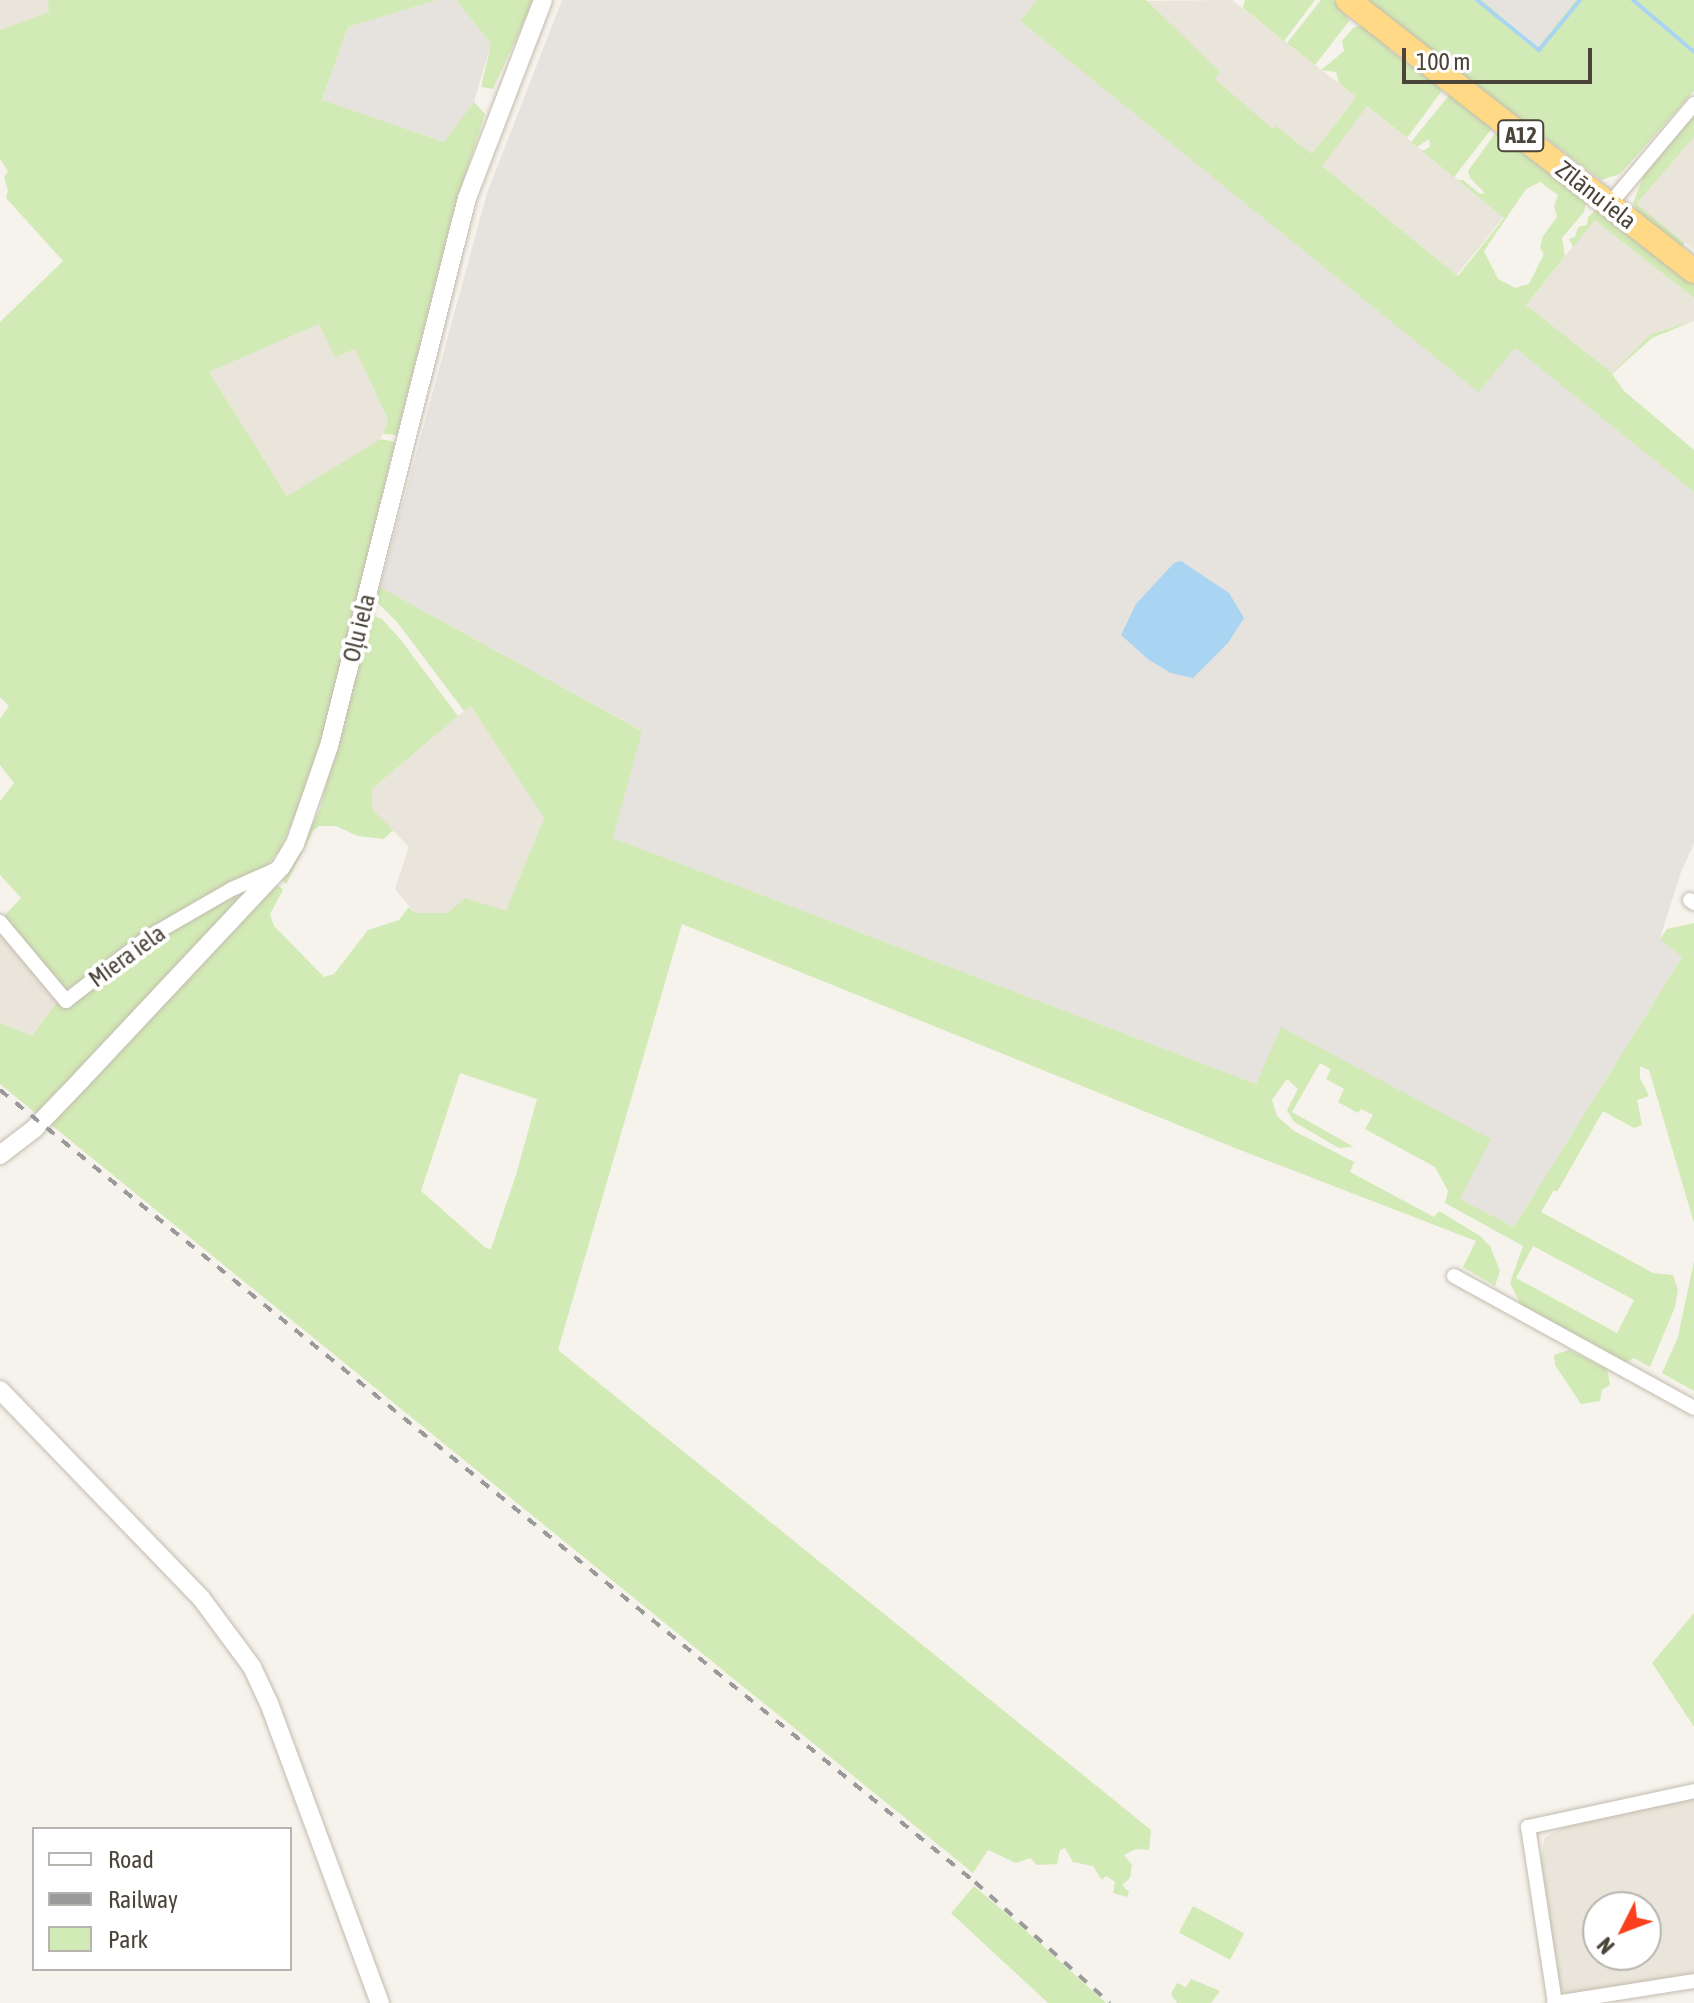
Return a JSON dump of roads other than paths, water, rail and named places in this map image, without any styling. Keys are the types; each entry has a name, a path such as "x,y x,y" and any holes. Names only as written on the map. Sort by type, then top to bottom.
{"highway":[{"name":"Zīlānu iela","path":"1348,0 1694,271"}],"street":[{"name":"Oļu iela","path":"0,1155 40,1123 281,867 312,803 467,198 543,0"},
{"path":"1609,205 1694,104"},
{"name":"Miera iela","path":"0,922 66,1001 147,938 232,889 281,867"},
{"path":"1454,1276 1694,1408"},
{"path":"0,1390 201,1598 252,1667 269,1703 380,2003"},
{"path":"1694,1791 1528,1827 1554,2003 1694,1981"}],"water":[{"path":"1181,561 1229,593 1244,618 1228,643 1193,678 1171,673 1149,660 1121,635 1136,604 1174,563"}],"waterway":[{"path":"1477,0 1539,50 1580,0"},
{"path":"1633,0 1694,52"}],"railway":[{"path":"0,1090 975,1882 1110,2003"}]}
